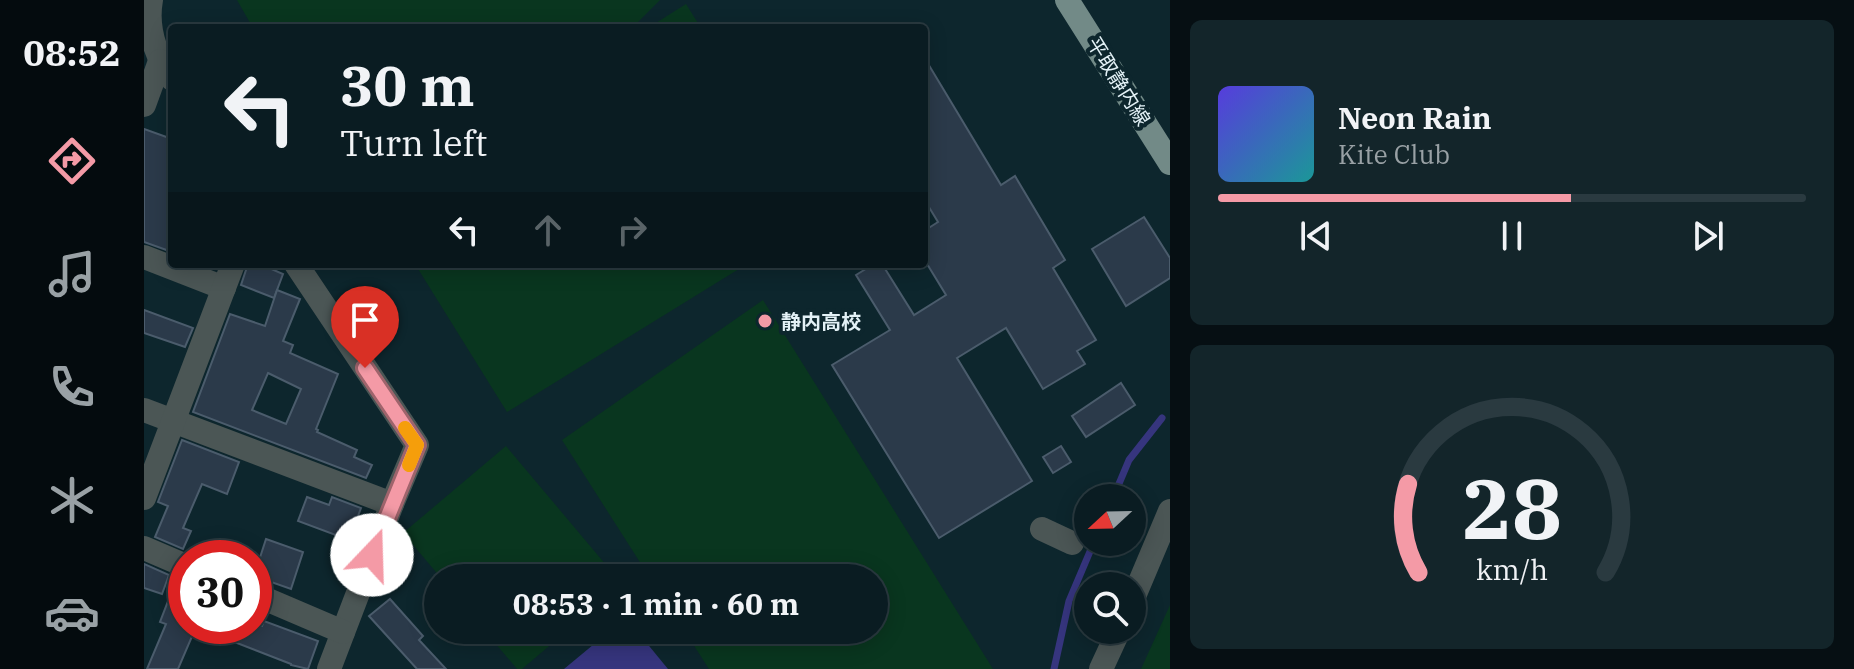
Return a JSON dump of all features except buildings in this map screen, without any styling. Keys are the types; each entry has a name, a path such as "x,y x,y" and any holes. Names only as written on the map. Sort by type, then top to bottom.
{"main road":[{"name":"平取静内線","path":"1067,0 1170,163"}],"street":[{"path":"144,105 166,70 148,11"},
{"path":"144,257 168,266"},
{"path":"172,268 224,288"},
{"path":"144,498 232,268"},
{"path":"299,268 417,445 329,669"},
{"path":"144,410 392,504"},
{"path":"1144,572 1170,511"},
{"path":"1042,529 1072,543"},
{"path":"144,548 168,558"},
{"path":"272,602 343,632"},
{"path":"1101,669 1113,644"}],"green space":[{"path":"237,0 660,0 636,24 251,24"},
{"path":"686,4 698,24 654,24"},
{"path":"417,268 741,268 507,412"},
{"path":"763,300 993,669 709,669 693,644 888,644 888,564 641,564 562,440"},
{"path":"506,446 605,564 429,564 403,533"},
{"path":"1170,605 1170,669 1141,669"},
{"path":"496,644 551,644 522,669 517,669"}],"shaded area":[{"path":"594,644 647,644 668,669 564,669"}],"waterway":[{"path":"1119,484 1129,460 1162,418"},
{"path":"1054,669 1069,601 1088,556"}],"slow traffic":[{"path":"405,428 417,445 409,465"}],"place":[{"name":"静内高校","path":"765,321"}],"route":[{"path":"365,368 417,445 372,555"}]}
